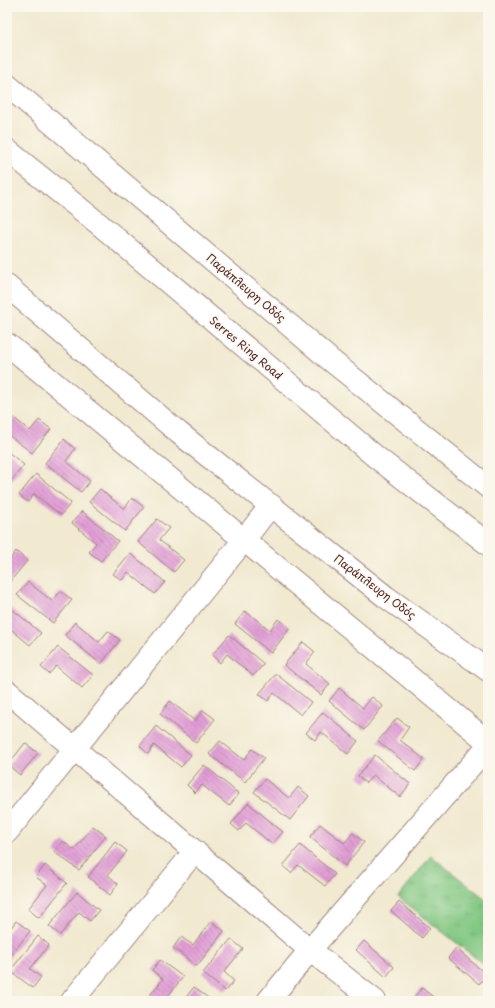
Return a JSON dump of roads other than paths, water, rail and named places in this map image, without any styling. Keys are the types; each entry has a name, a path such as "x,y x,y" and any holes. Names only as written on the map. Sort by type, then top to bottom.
{"street":[{"name":"Παράπλευρη Οδός","path":"7,85 328,358 488,486"},
{"name":"Serres Ring Road","path":"7,150 99,224 370,452 488,544"},
{"name":"Παράπλευρη Οδός","path":"7,286 179,432 386,597 488,670"},
{"path":"7,344 488,742"},
{"path":"7,832 271,505"},
{"path":"7,691 310,950 375,1001"},
{"path":"268,1001 310,950 488,746"},
{"path":"72,1001 196,851"}]}
